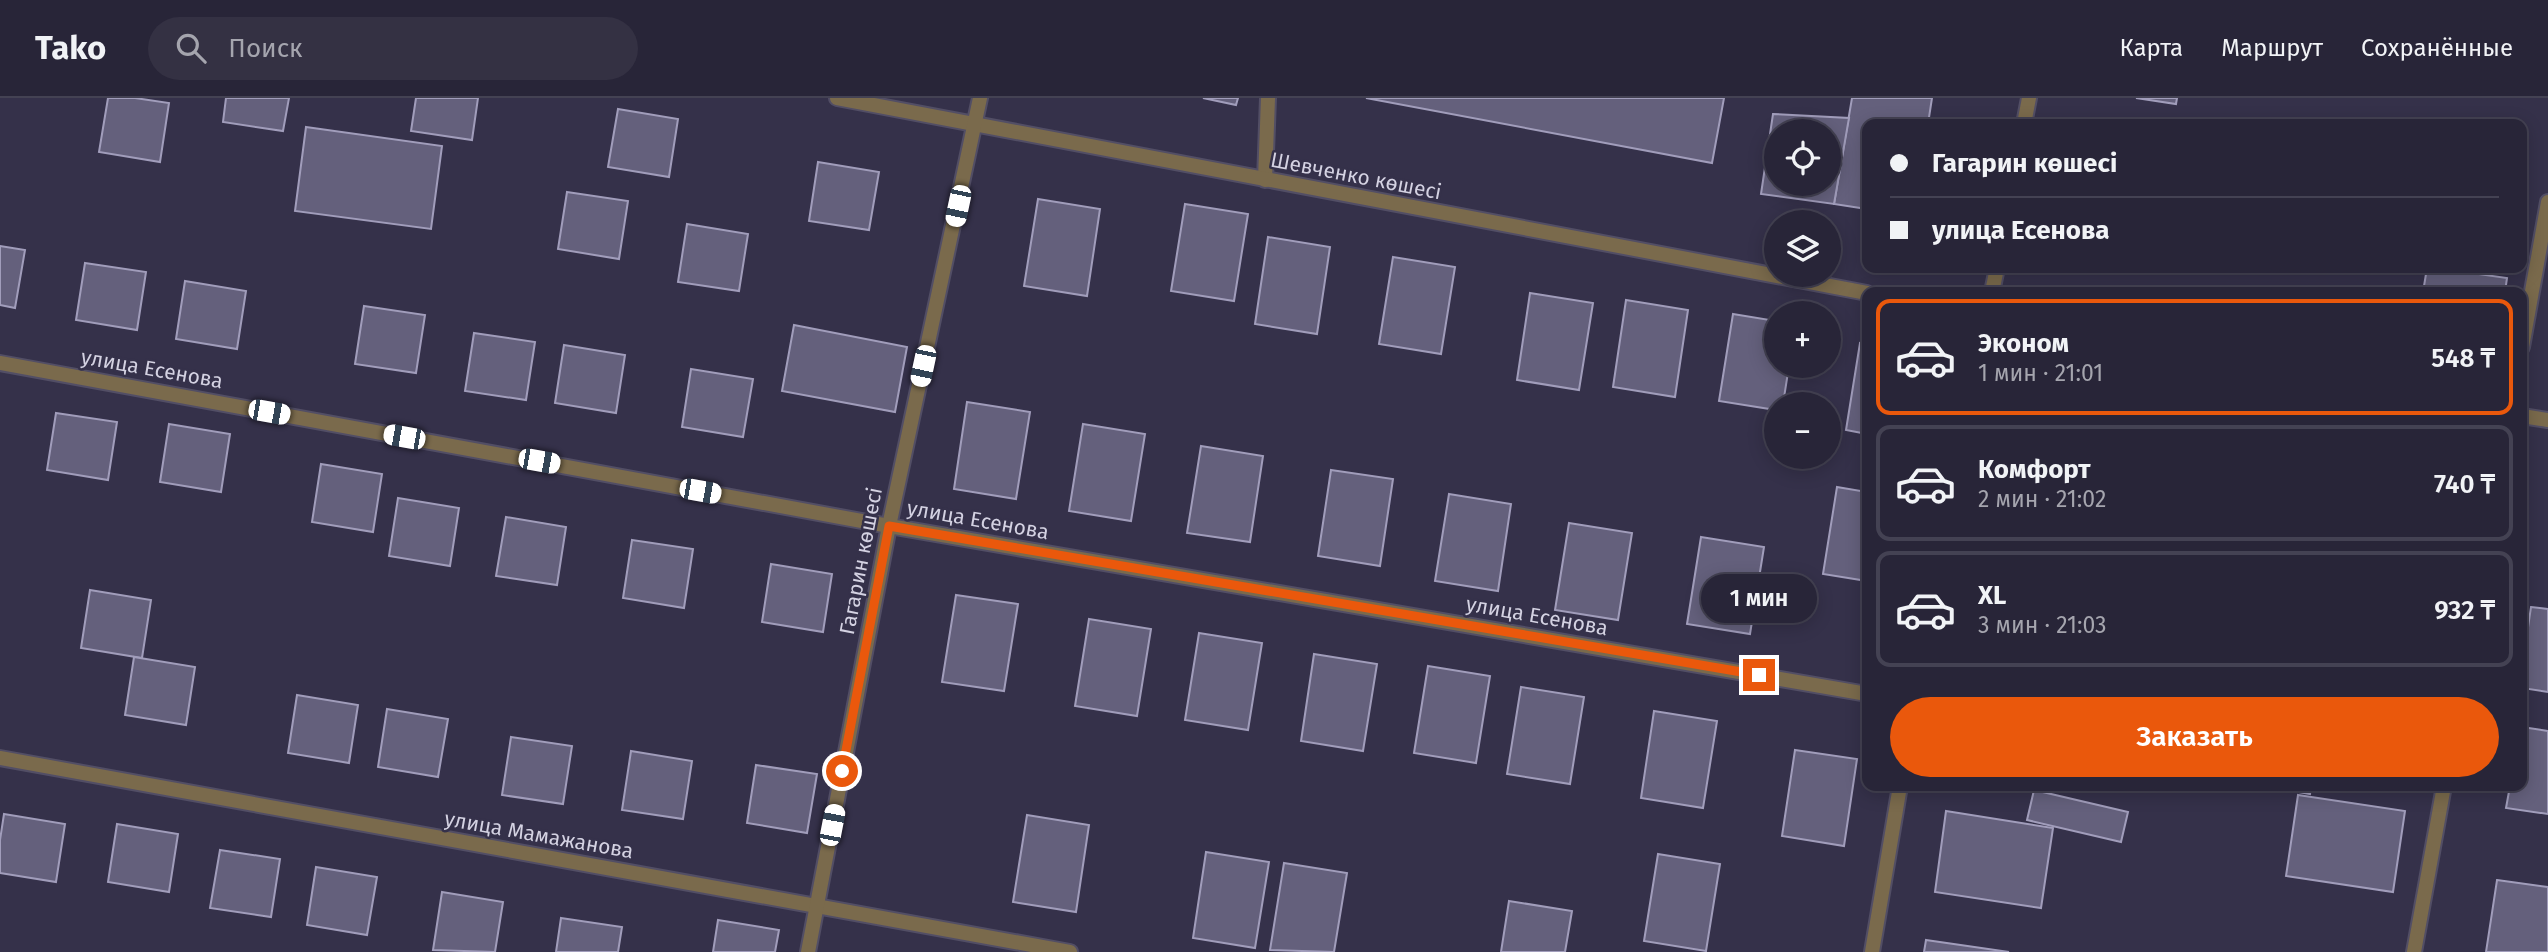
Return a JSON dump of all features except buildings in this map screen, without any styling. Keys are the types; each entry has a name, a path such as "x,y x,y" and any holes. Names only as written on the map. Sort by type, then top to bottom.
{"street":[{"name":"Шевченко көшесі","path":"837,98 1862,292"},
{"name":"Гагарин көшесі","path":"808,952 889,526 980,98"},
{"path":"1265,180 1268,98"},
{"path":"2025,119 2029,98"},
{"path":"2527,319 2548,202"},
{"name":"улица Есенова","path":"0,363 889,526 1862,693"},
{"path":"2527,417 2548,420"},
{"name":"улица Мамажанова","path":"0,758 1070,952"},
{"path":"1872,952 1899,791"},
{"path":"2414,952 2443,791"}],"route":[{"path":"842,771 889,526 1759,675"}]}
